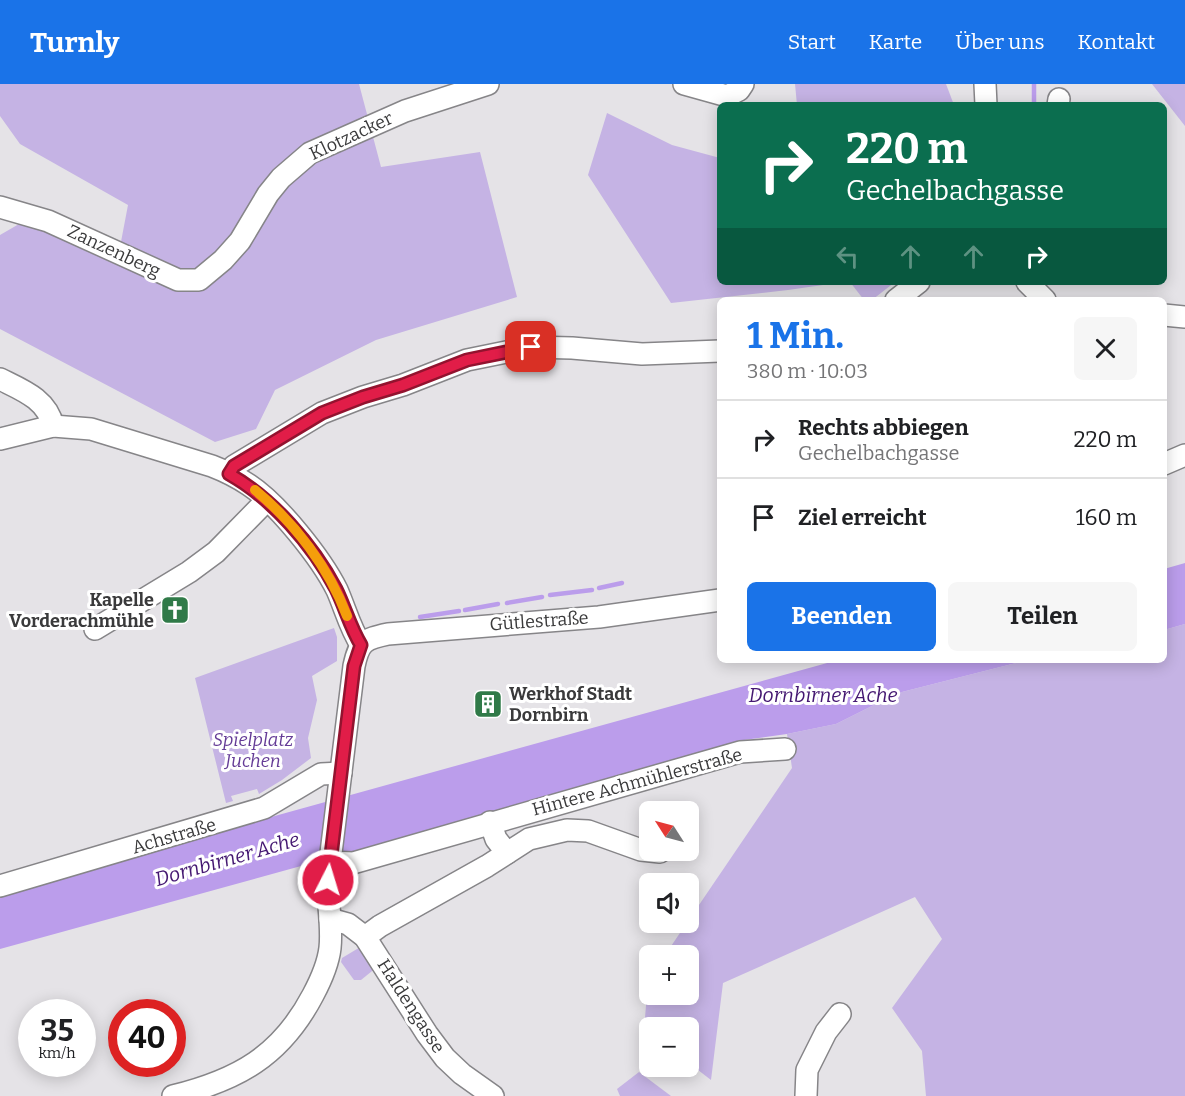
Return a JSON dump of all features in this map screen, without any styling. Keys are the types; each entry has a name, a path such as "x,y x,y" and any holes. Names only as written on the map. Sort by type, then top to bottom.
{"street":[{"name":"Klotzacker","path":"223,260 240,241 262,203 281,178 310,153 405,111 488,84"},
{"path":"684,84 727,96 739,90 743,84"},
{"path":"986,84 986,102"},
{"name":"Zanzenberg","path":"0,207 48,221 178,280 199,280 223,260"},
{"path":"900,297 915,285"},
{"path":"1167,315 1185,317"},
{"path":"229,474 234,466 322,413 467,360 531,347 642,354 717,351"},
{"path":"0,379 35,396 49,412 53,426"},
{"path":"0,439 53,426 91,429 212,466 229,474 250,486 267,500 318,561 336,589 361,645 354,666 330,864 331,946 325,971 307,1005 273,1049 204,1093 173,1096"},
{"path":"1167,463 1185,455"},
{"path":"95,629 189,572 216,552 267,500"},
{"name":"Gütlestraße","path":"361,645 367,640 388,634 599,617 717,600"},
{"name":"Hintere Achmühlerstraße","path":"330,864 353,863 740,752 785,749"},
{"name":"Achstraße","path":"0,886 244,815 264,808 321,774 340,782"},
{"path":"490,822 496,839 507,853"},
{"name":"Hintere Achmühlerstraße","path":"365,937 529,839 567,830 588,831 639,849"},
{"name":"Haldengasse","path":"330,919 348,924 365,937 445,1058 462,1074 493,1096"},
{"path":"806,1096 807,1070 826,1032 840,1014"}],"green space":[{"path":"0,84 359,84 381,167 480,152 517,297 376,340 275,390 256,429 215,442 0,329 0,235 26,220 120,247 128,205 20,144 0,116"},
{"path":"795,84 946,84 953,102 797,102"},
{"path":"1152,84 1185,84 1185,126 1167,102"},
{"path":"607,113 672,145 717,157 717,285 823,285 671,303 588,175"},
{"path":"852,285 891,285 876,297 862,297"},
{"path":"1185,624 1185,1096 926,1096 922,1051 892,1008 942,939 915,897 723,983 711,1080 699,1071 699,1017 645,1017 646,1005 699,1005 699,945 672,945 680,933 699,933 699,905 792,768 787,734 836,724 898,693 1016,663 1167,663 1167,629"},
{"name":"Spielplatz Juchen","path":"334,628 337,637 337,661 312,676 317,700 308,738 311,758 259,794 257,789 231,796 233,801 226,803 195,678"},
{"path":"362,946 377,967 361,980 354,980 341,962 342,958"},
{"path":"639,1072 639,1077 646,1077 671,1096 620,1096 617,1089"}],"water":[{"path":"1185,563 1185,624 1167,629 1167,568"},
{"name":"Dornbirner Ache","path":"827,663 1016,663 898,693 836,724 737,741 533,802 0,949 0,892"}],"waterway":[{"path":"1034,84 1034,102"},
{"path":"599,588 622,583"},
{"path":"550,595 592,590"},
{"path":"507,603 542,597"},
{"path":"465,610 498,604"},
{"path":"420,617 459,611"}],"slow traffic":[{"path":"255,490 278,511 318,561 336,589 347,616"}],"place":[{"name":"Kapelle Vorderachmühle","path":"175,610"},
{"name":"Werkhof Stadt Dornbirn","path":"488,704"}],"route":[{"path":"328,880 354,666 361,645 336,589 310,549 267,500 250,486 229,474 234,466 322,413 467,360 531,347"}]}
